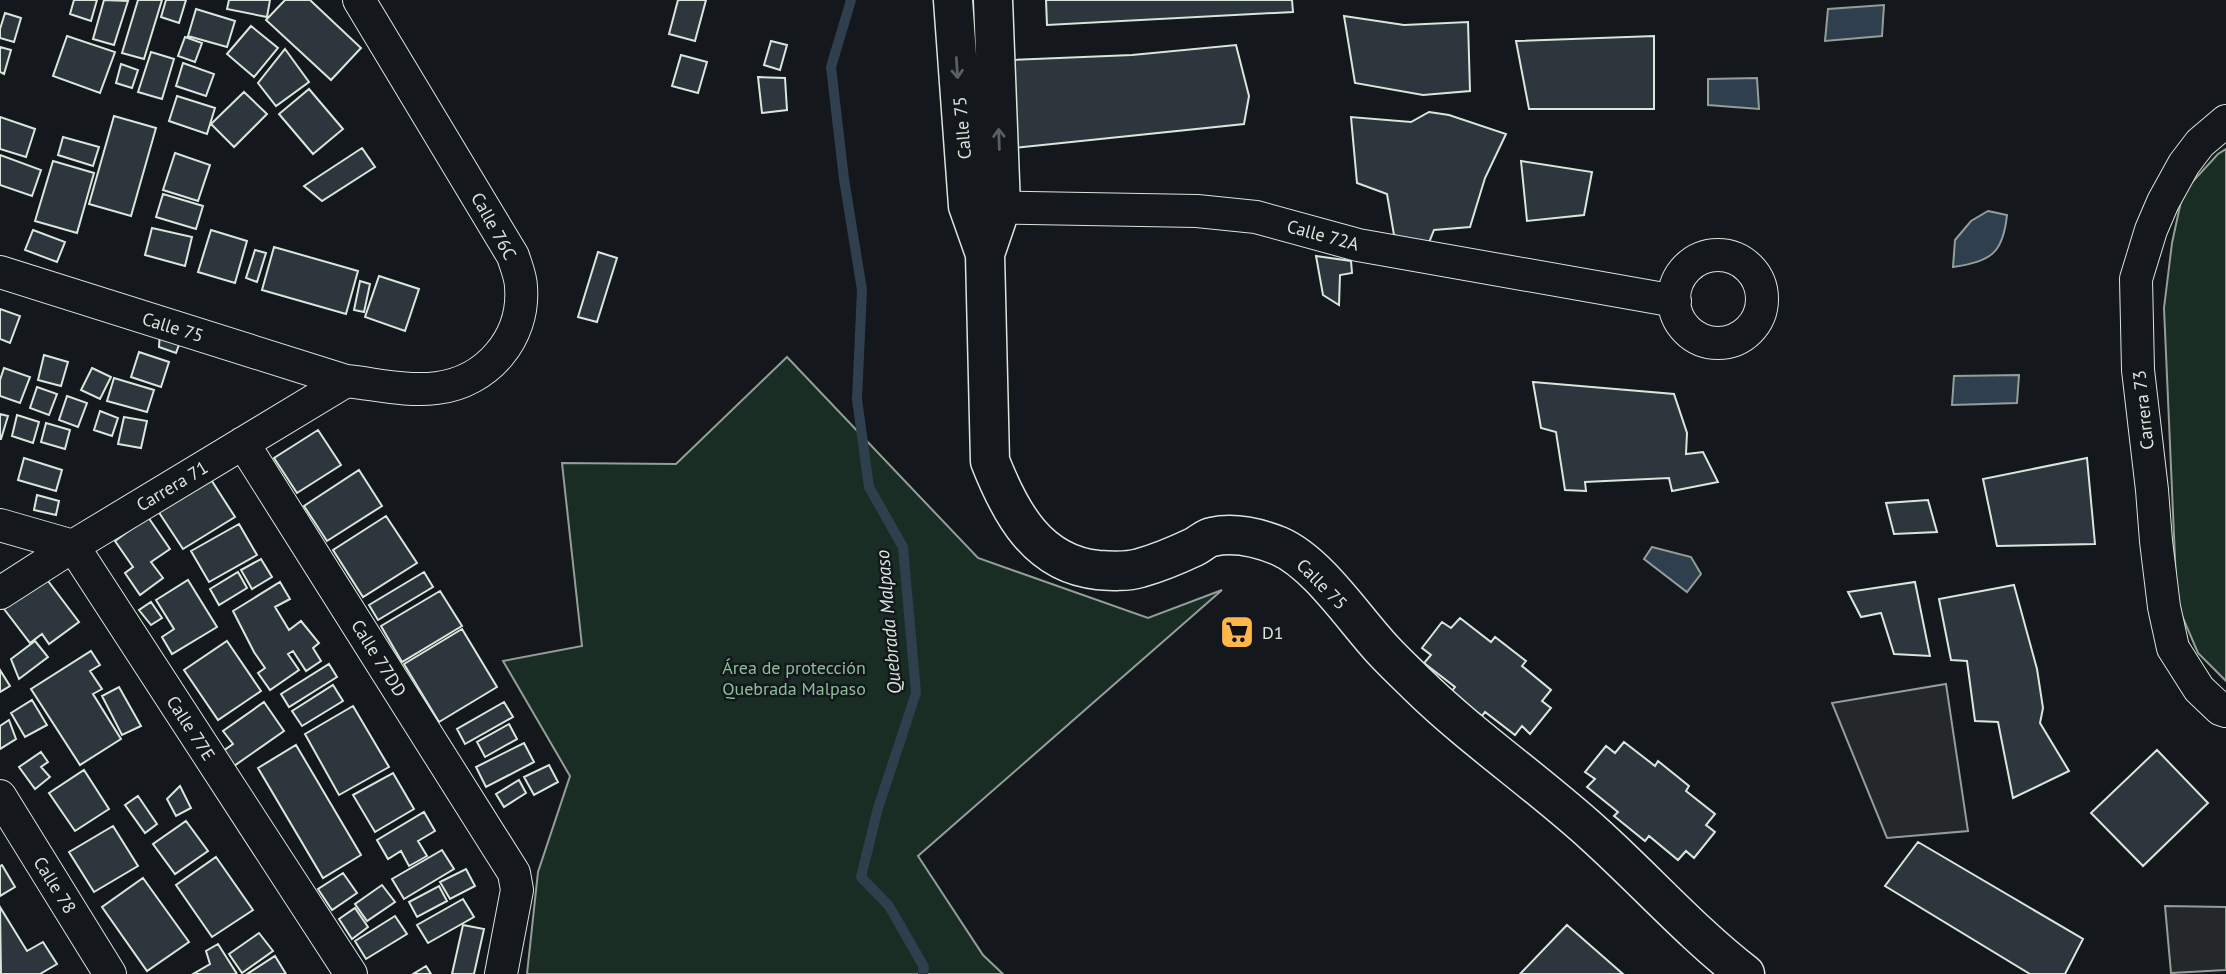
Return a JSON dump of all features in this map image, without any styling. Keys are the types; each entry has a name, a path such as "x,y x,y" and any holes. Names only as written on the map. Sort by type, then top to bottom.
{"street":[{"name":"Calle 76C","path":"346,381 419,389 468,380 495,361 505,348 517,325 522,286 513,256 359,0"},
{"name":"Calle 75","path":"953,0 985,207"},
{"name":"Calle 75","path":"993,0 985,207 990,461 1002,492 1015,515 1044,550 1061,561 1114,572 1137,569 1174,556 1210,537 1241,536 1261,539 1283,548 1311,568 1384,651 1423,690 1594,834 1718,953 1745,974"},
{"name":"Carrera 73","path":"2223,710 2199,689 2173,648 2164,607 2138,370 2137,279 2151,230 2173,183 2200,143 2226,121"},
{"name":"Calle 72A","path":"985,207 1197,211 1256,217 1358,245 1675,301"},
{"name":"Calle 75","path":"0,272 346,381"},
{"name":"Carrera 71","path":"0,593 346,381"},
{"name":"Calle 77DD","path":"243,443 514,873 517,890 501,974"},
{"path":"0,525 73,546"},
{"name":"Calle 77E","path":"73,546 351,974"},
{"name":"Calle 78","path":"0,796 110,974"}],"green space":[{"path":"2226,149 2226,681 2198,653 2177,604 2164,308 2172,243 2183,192 2218,154"},
{"name":"Área de protección Quebrada Malpaso","path":"787,357 978,558 1148,618 1222,590 918,856 983,955 1003,974 527,974 538,872 570,776 503,661 582,646 562,463 676,464"}],"shaded area":[{"path":"1946,684 1968,831 1887,838 1832,703"},
{"path":"2165,906 2226,907 2226,970 2171,973"}],"water":[{"path":"1884,5 1882,36 1825,41 1828,9"},
{"path":"1757,78 1759,109 1708,105 1708,79"},
{"path":"1988,211 2007,215 1998,247 1977,262 1953,267 1955,240 1971,221"},
{"path":"2019,375 2017,403 1952,405 1954,376"},
{"path":"1652,547 1691,557 1701,574 1687,592 1644,559"}],"building":[{"path":"74,0 97,0 91,21 70,14"},
{"path":"104,0 128,1 114,45 93,39"},
{"path":"138,0 162,0 144,59 122,53"},
{"path":"166,0 186,0 179,23 161,17"},
{"path":"229,0 270,0 267,17 227,9"},
{"path":"285,0 310,0 361,48 331,80 266,20"},
{"path":"678,0 706,0 695,41 669,34"},
{"path":"1046,0 1292,0 1293,12 1047,25"},
{"path":"196,9 235,21 227,47 188,36"},
{"path":"5,13 21,18 14,42 0,38"},
{"path":"1344,16 1404,25 1468,22 1470,91 1423,95 1355,83"},
{"path":"251,26 278,48 254,77 227,54"},
{"path":"67,36 115,52 100,93 53,76"},
{"path":"1654,36 1654,109 1529,109 1516,41"},
{"path":"185,37 202,43 195,62 178,56"},
{"path":"771,41 787,45 780,70 764,65"},
{"path":"1236,45 1249,96 1244,124 1014,148 1011,60 1132,55"},
{"path":"0,47 11,50 4,74 0,72"},
{"path":"285,49 309,82 276,106 258,83"},
{"path":"151,52 174,59 162,99 138,92"},
{"path":"681,55 707,62 698,93 672,86"},
{"path":"183,63 214,74 206,96 176,86"},
{"path":"121,64 138,70 132,88 116,83"},
{"path":"758,77 785,78 787,110 762,113"},
{"path":"309,89 343,129 313,154 279,114"},
{"path":"244,92 267,114 234,147 211,124"},
{"path":"177,96 215,108 207,134 169,121"},
{"path":"1429,112 1449,115 1506,134 1485,178 1470,227 1434,230 1428,245 1394,235 1387,194 1357,183 1351,117 1411,122"},
{"path":"114,116 156,128 131,216 89,204"},
{"path":"0,117 35,129 26,157 0,149"},
{"path":"63,137 99,147 93,166 58,155"},
{"path":"362,148 375,167 322,201 304,186"},
{"path":"175,153 210,165 198,201 163,190"},
{"path":"0,155 41,170 32,196 0,185"},
{"path":"53,161 94,173 77,233 35,221"},
{"path":"1521,161 1592,172 1584,215 1527,221"},
{"path":"163,194 203,206 196,229 156,217"},
{"path":"152,228 192,237 185,266 145,255"},
{"path":"33,230 65,242 57,262 25,250"},
{"path":"211,230 247,241 235,283 198,272"},
{"path":"274,247 358,271 346,314 262,290"},
{"path":"255,250 266,253 257,282 246,278"},
{"path":"598,252 617,258 597,322 578,317"},
{"path":"1316,256 1351,261 1352,273 1340,275 1339,305 1323,295"},
{"path":"379,276 419,289 405,331 365,317"},
{"path":"360,281 370,284 364,312 354,310"},
{"path":"0,309 20,316 10,343 0,339"},
{"path":"160,331 181,339 176,353 159,347"},
{"path":"139,352 169,362 161,387 131,377"},
{"path":"44,355 68,362 61,386 38,380"},
{"path":"4,368 30,377 20,403 0,396 0,380"},
{"path":"92,368 111,377 100,399 81,390"},
{"path":"114,378 154,390 147,412 107,401"},
{"path":"1533,382 1674,394 1687,433 1686,454 1703,452 1718,482 1672,491 1669,478 1585,482 1586,491 1565,490 1556,432 1541,428"},
{"path":"37,387 57,394 49,415 30,408"},
{"path":"67,396 87,403 78,427 59,420"},
{"path":"100,411 118,418 112,436 94,430"},
{"path":"0,414 8,416 1,439 0,439"},
{"path":"17,415 39,422 33,443 12,436"},
{"path":"124,417 147,421 141,448 118,444"},
{"path":"46,423 70,430 65,449 41,442"},
{"path":"318,430 341,465 297,493 274,458"},
{"path":"24,458 62,470 56,491 18,480"},
{"path":"2087,458 2095,544 1997,546 1983,479"},
{"path":"359,470 382,506 327,541 304,506"},
{"path":"210,478 235,517 183,549 158,511"},
{"path":"37,495 59,501 56,515 34,510"},
{"path":"1928,500 1937,532 1894,534 1886,503"},
{"path":"386,516 417,563 363,597 333,550"},
{"path":"148,517 170,549 151,562 163,578 140,595 125,573 133,567 115,541"},
{"path":"239,524 257,555 209,582 191,551"},
{"path":"261,559 272,577 252,589 241,570"},
{"path":"39,569 79,622 49,644 42,634 30,643 4,609 14,601"},
{"path":"238,572 247,588 219,605 210,589"},
{"path":"424,572 433,587 378,620 369,605"},
{"path":"188,580 217,627 172,654 162,637 174,629 156,600"},
{"path":"280,582 290,599 275,607 289,630 301,621 319,643 313,648 321,661 306,671 293,651 288,654 299,670 270,690 258,673 265,668 233,611"},
{"path":"1915,582 1930,656 1894,654 1881,613 1861,617 1848,592"},
{"path":"2014,585 2037,669 2043,708 2040,723 2069,771 2013,798 1998,722 1975,721 1967,661 1951,660 1939,599"},
{"path":"440,591 462,626 402,662 381,626"},
{"path":"151,602 162,618 151,625 139,610"},
{"path":"1460,618 1491,642 1495,637 1526,661 1522,666 1551,690 1542,701 1551,708 1530,734 1522,726 1515,735 1485,712 1482,716 1451,692 1455,687 1424,663 1431,655 1422,648 1442,622 1451,628"},
{"path":"462,629 497,687 439,722 404,664"},
{"path":"35,641 48,657 19,679 11,659"},
{"path":"227,641 261,691 218,720 184,670"},
{"path":"91,651 100,665 90,671 102,689 93,694 121,739 80,765 31,689"},
{"path":"329,664 337,677 289,707 281,694"},
{"path":"0,670 10,686 0,692"},
{"path":"333,685 343,701 302,726 292,711"},
{"path":"119,687 141,726 122,735 102,696"},
{"path":"32,700 47,725 25,737 11,713"},
{"path":"264,702 284,731 234,766 223,751 233,744 223,731"},
{"path":"504,702 513,717 465,744 457,729"},
{"path":"353,706 389,767 339,795 305,734"},
{"path":"9,720 16,739 0,749 0,726"},
{"path":"509,724 517,739 485,757 477,742"},
{"path":"1624,742 1655,766 1658,761 1689,786 1686,791 1715,814 1706,825 1715,832 1694,858 1686,851 1678,860 1649,836 1645,841 1614,816 1618,812 1587,787 1595,779 1585,772 1606,746 1615,753"},
{"path":"524,743 534,762 486,787 476,767"},
{"path":"296,745 361,855 323,878 258,768"},
{"path":"2157,750 2208,803 2143,866 2091,813"},
{"path":"41,752 48,762 41,767 50,777 35,789 19,767"},
{"path":"549,765 558,782 534,795 524,777"},
{"path":"84,770 109,809 75,831 49,793"},
{"path":"393,773 414,809 375,832 353,795"},
{"path":"519,780 526,793 504,807 496,794"},
{"path":"180,786 191,808 176,816 167,799"},
{"path":"138,796 157,824 145,833 125,805"},
{"path":"424,812 435,831 418,841 427,856 409,866 401,851 388,859 377,840"},
{"path":"186,821 208,851 175,874 153,844"},
{"path":"113,826 138,866 94,892 69,852"},
{"path":"1918,842 2083,939 2065,974 2030,974 1885,886"},
{"path":"442,850 454,869 404,899 392,879"},
{"path":"216,857 253,910 212,937 176,885"},
{"path":"2,865 15,887 0,896 0,866"},
{"path":"466,869 475,886 450,899 440,882"},
{"path":"343,873 357,893 332,910 318,889"},
{"path":"143,878 189,942 147,971 102,907"},
{"path":"382,885 395,902 367,921 355,904"},
{"path":"439,886 447,901 417,917 409,902"},
{"path":"463,899 474,917 428,943 417,925"},
{"path":"0,907 27,951 43,942 57,964 40,974 1,974"},
{"path":"355,908 368,927 352,939 339,919"},
{"path":"395,916 407,934 366,959 355,941"},
{"path":"463,925 484,929 474,974 452,974"},
{"path":"1567,925 1623,974 1520,974"},
{"path":"259,933 273,951 242,973 229,954"},
{"path":"218,944 237,974 193,974 210,964 206,951"},
{"path":"275,956 286,974 247,974"},
{"path":"426,966 431,974 413,974"}],"waterway":[{"name":"Quebrada Malpaso","path":"851,0 831,67 844,179 862,290 857,399 869,487 903,547 916,693 878,808 861,877 889,906 924,967 923,974"}],"place":[{"name":"D1","path":"1237,632"}]}
